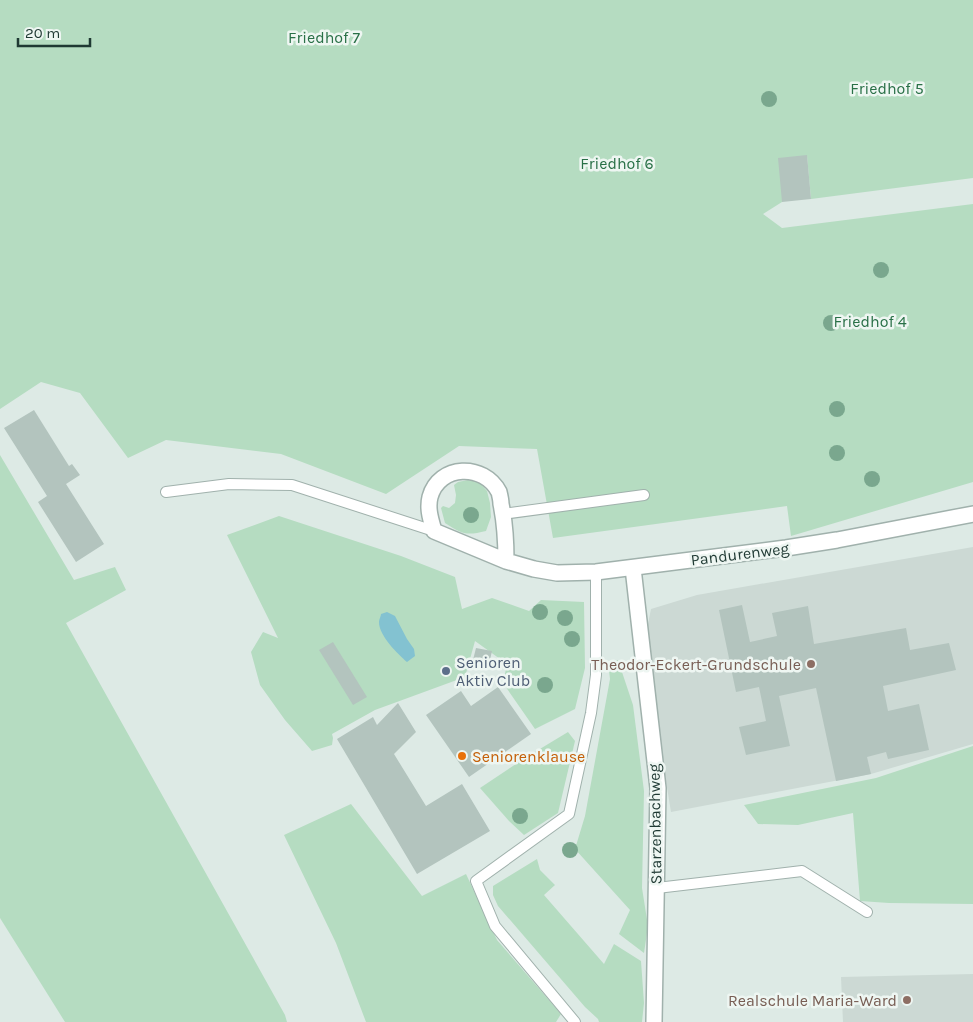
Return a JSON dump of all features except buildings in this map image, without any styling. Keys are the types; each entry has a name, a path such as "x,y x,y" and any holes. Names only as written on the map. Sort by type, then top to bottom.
{"street":[{"path":"434,531 429,511 430,496 437,484 448,475 461,471 476,472 488,479 499,493 506,536 506,561"},
{"name":"Pandurenweg","path":"434,531 506,561 534,569 557,573 596,572 786,548 973,514"},
{"name":"Starzenbachweg","path":"632,568 658,788 654,1022"}],"lane":[{"name":"Pandurenweg","path":"166,492 229,484 292,485 434,531"},
{"path":"503,514 644,495"},
{"path":"575,1022 495,926 476,881 569,814 591,713 596,675 596,572"},
{"path":"657,888 802,871 867,912"}],"shaded area":[{"name":"Theodor-Eckert-Grundschule","path":"973,547 973,744 871,774 671,812 652,695 646,634 651,609 697,595"},
{"name":"Realschule Maria-Ward","path":"973,974 973,1022 843,1022 841,977"}],"green space":[{"path":"0,0 973,0 973,178 811,199 807,156 782,202 763,214 782,228 973,204 973,482 791,536 787,506 553,538 537,449 459,446 386,494 281,454 166,440 128,458 80,393 41,382 0,409"},
{"path":"0,455 74,580 115,567 126,590 66,623 285,1015 287,1022 65,1022 0,918"},
{"path":"468,480 479,482 487,491 491,517 486,531 464,533 445,523 441,508 443,506 449,508 455,503 454,485"},
{"path":"279,516 401,556 455,577 462,609 492,598 529,611 541,600 584,602 585,668 575,709 535,729 503,683 507,664 475,641 465,677 375,710 332,734 332,745 312,751 285,720 260,685 251,652 263,632 278,638 227,535"},
{"path":"618,660 633,705 644,791 642,888 648,926 644,953 619,934 630,910 575,849 585,816 610,679 608,662"},
{"path":"568,732 575,741 558,813 524,835 480,788"},
{"path":"973,746 973,904 860,901 853,813 798,825 758,824 744,805 876,778"},
{"path":"351,804 422,896 466,874 497,940 561,1014 556,1022 366,1022 336,943 284,835"},
{"path":"537,859 540,870 555,885 544,895 604,964 614,944 641,961 644,1003 642,1022 599,1022 498,906 493,895 493,886"}],"water":[{"path":"387,612 395,616 414,649 415,656 407,662 382,633 379,621 381,614"}],"place":[{"name":"Theodor-Eckert-Grundschule","path":"811,664"},
{"name":"Senioren Aktiv Club","path":"446,671"},
{"name":"Seniorenklause","path":"462,756"},
{"name":"Realschule Maria-Ward","path":"907,1000"}],"park label":[{"name":"Friedhof 7","path":"324,37"},
{"name":"Friedhof 5","path":"887,88"},
{"name":"Friedhof 6","path":"617,163"},
{"name":"Friedhof 4","path":"870,321"}]}
